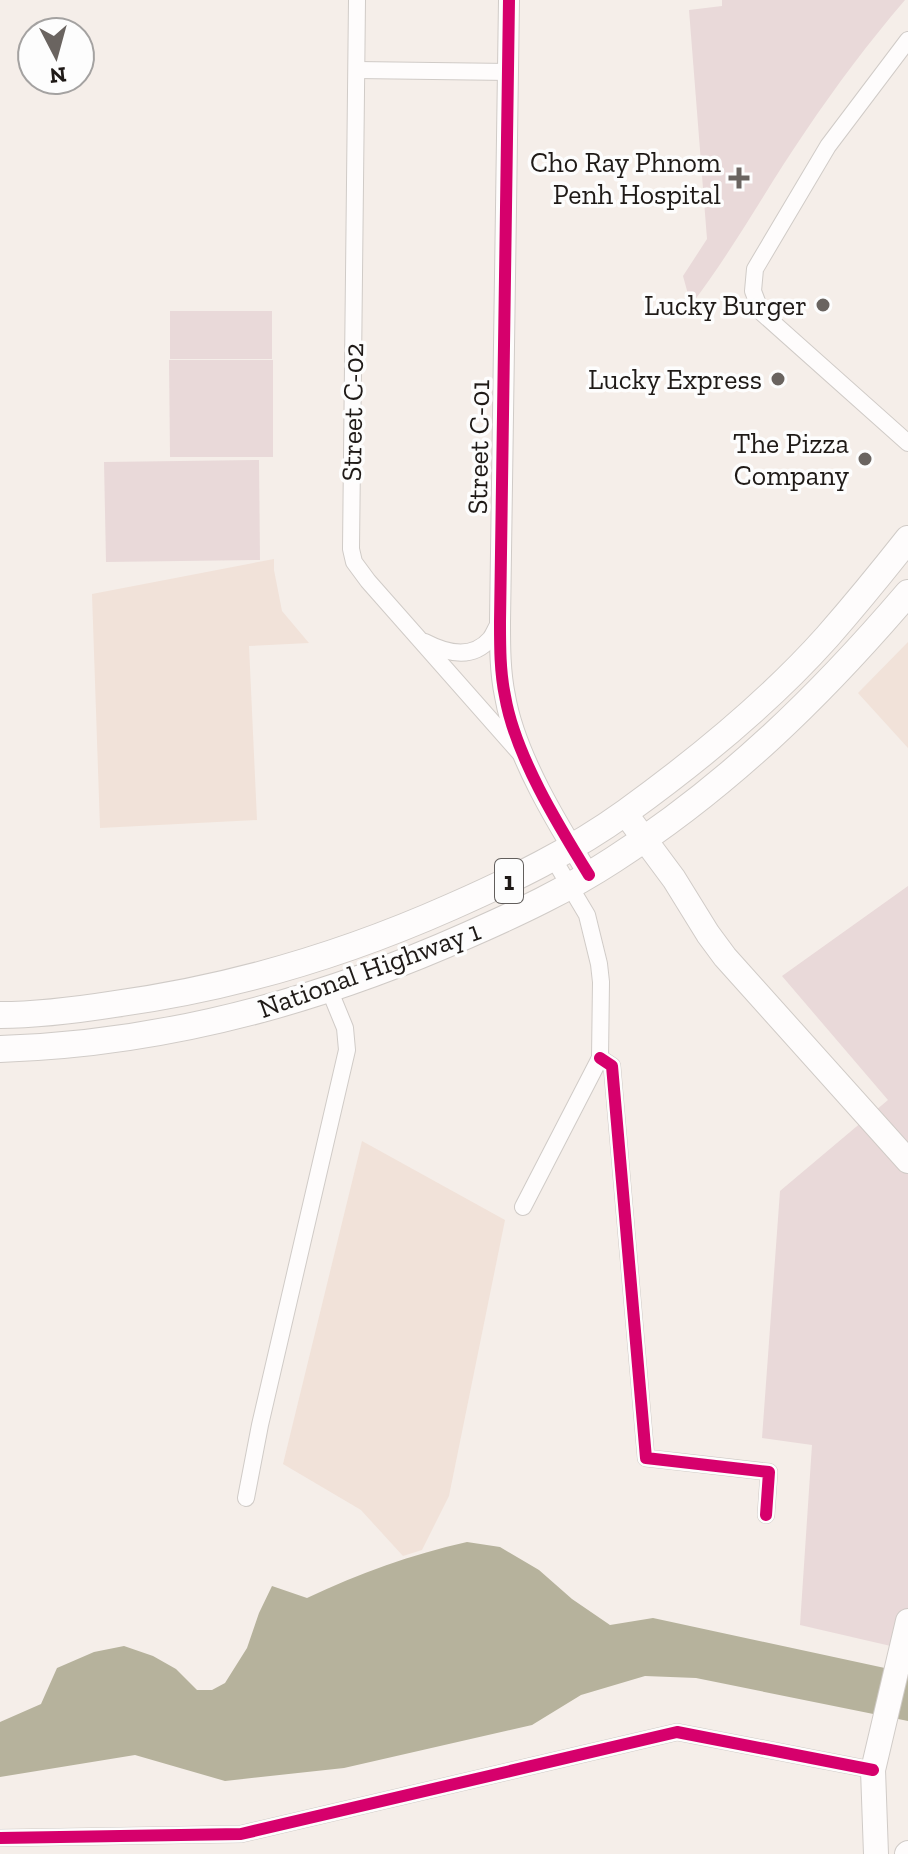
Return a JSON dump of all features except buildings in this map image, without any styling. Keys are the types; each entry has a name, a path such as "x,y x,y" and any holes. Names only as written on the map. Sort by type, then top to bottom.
{"highway":[{"name":"National Highway 1","path":"0,1015 154,999 265,975 359,945 496,888 625,813 716,742 776,689 827,637 908,539"},
{"name":"National Highway 1","path":"0,1049 65,1045 172,1030 257,1011 329,989 443,947 510,917 580,880 645,839 737,767 789,722 852,658 908,593"}],"main road":[{"path":"625,813 674,879 725,957 908,1161"},
{"path":"876,1854 875,1761 908,1621"}],"street":[{"name":"Street C-02","path":"357,0 351,549 354,562 416,637 525,759"},
{"name":"Street C-01","path":"509,0 501,671 511,722 562,852 580,880"},
{"path":"908,40 828,146 755,269 753,291 761,312 908,443"},
{"path":"357,70 509,72"},
{"path":"416,637 442,650 458,653 489,641 500,622"},
{"path":"523,1207 600,1058 599,964 580,880"},
{"path":"246,1498 347,1050 345,1028 329,989"},
{"path":"600,1058 612,1066 646,1458 769,1472 766,1515"},
{"path":"0,1838 241,1834 677,1732 875,1761"}],"shaded area":[{"name":"Cho Ray Phnom Penh Hospital","path":"722,0 905,0 817,115 691,305 683,276 707,239 689,10 722,6"},
{"path":"170,311 272,311 272,359 170,359"},
{"path":"169,360 273,360 273,457 170,457"},
{"path":"259,460 260,560 106,562 104,462"},
{"path":"274,559 282,611 309,643 249,646 257,820 100,828 92,594"},
{"path":"908,642 908,748 858,693"},
{"path":"908,886 908,1650 800,1625 812,1445 762,1438 780,1191 888,1100 782,976"},
{"path":"362,1141 505,1220 449,1496 422,1550 403,1556 361,1510 283,1464"},
{"path":"467,1542 500,1547 539,1570 572,1599 610,1625 653,1618 908,1673 908,1721 696,1678 645,1676 581,1695 532,1725 344,1768 225,1781 135,1755 0,1777 0,1722 41,1704 57,1668 94,1652 124,1646 153,1656 176,1669 197,1690 212,1690 225,1683 247,1648 272,1586 307,1598 386,1566"}],"cycle path":[{"path":"509,0 501,669 510,719 518,742 551,812 589,875"},
{"path":"600,1058 612,1066 646,1458 769,1472 766,1515"},
{"path":"0,1838 241,1834 677,1732 873,1770"}],"place":[{"name":"Cho Ray Phnom Penh Hospital","path":"739,178"},
{"name":"Lucky Burger","path":"823,305"},
{"name":"Lucky Express","path":"778,379"},
{"name":"The Pizza Company","path":"865,459"}]}
